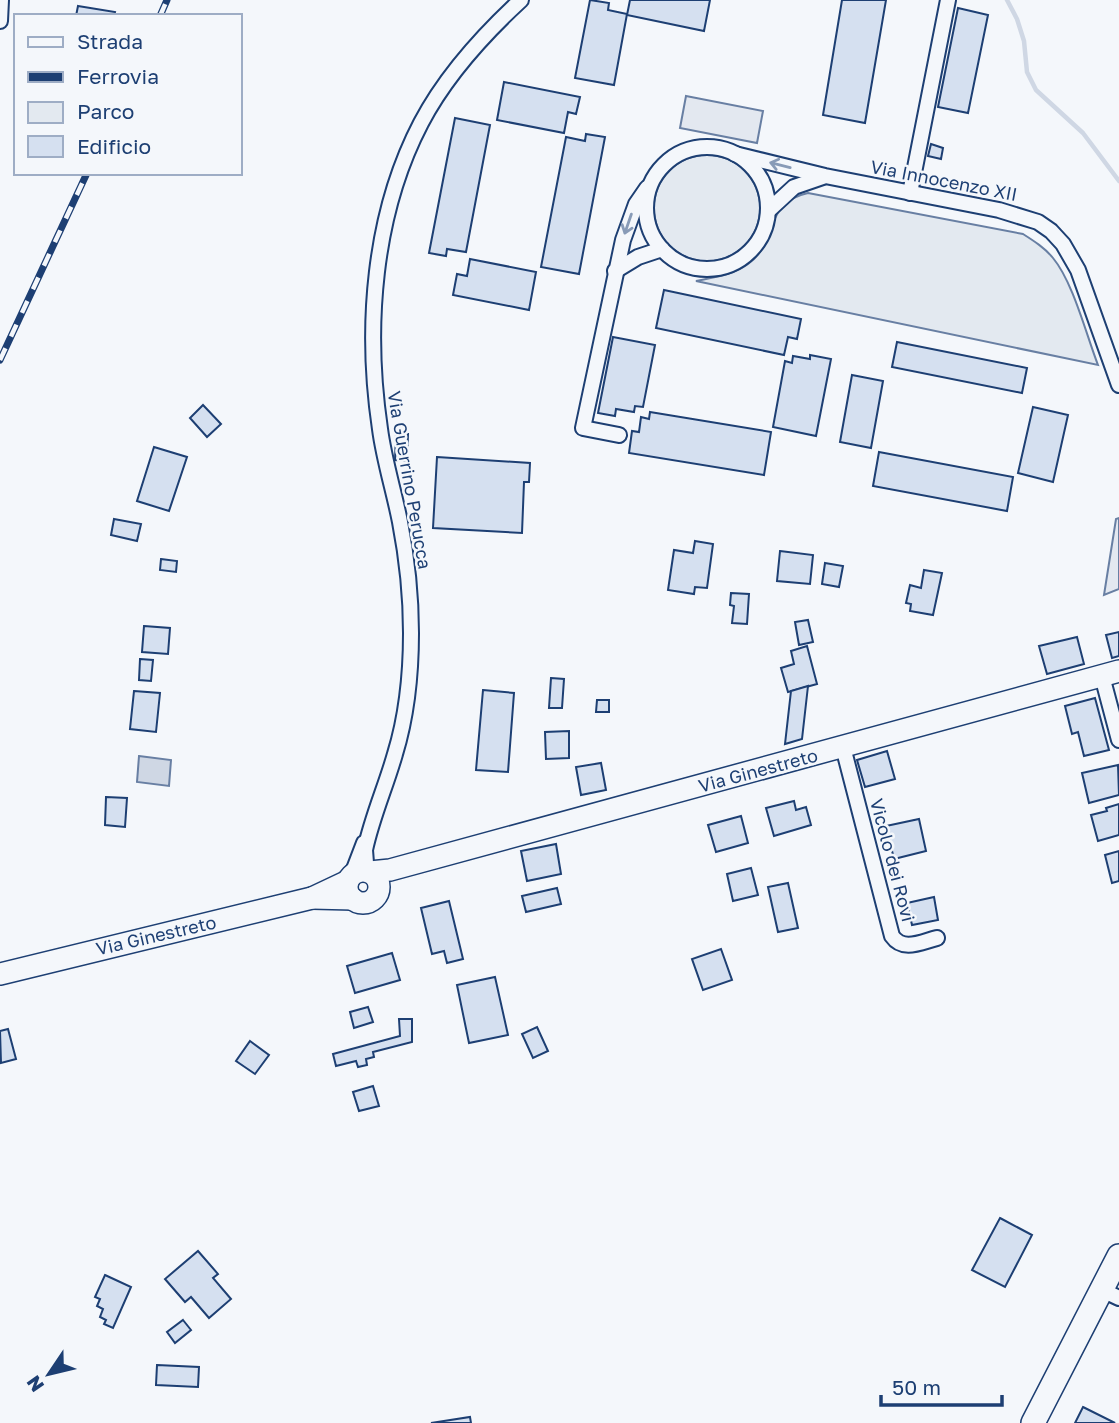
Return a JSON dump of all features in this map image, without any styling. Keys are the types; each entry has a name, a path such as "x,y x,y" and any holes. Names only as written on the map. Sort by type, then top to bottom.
{"main road":[{"path":"1033,1423 1111,1294 1119,1256"}],"street":[{"path":"0,21 1,0"},
{"name":"Via Guerrino Perucca","path":"360,884 356,860 368,836 401,730 408,689 411,635 405,551 383,447 373,372 372,314 381,248 397,185 424,118 462,62 521,0"},
{"path":"910,192 948,0"},
{"name":"Via Innocenzo XII","path":"619,435 583,428 615,271 632,214 651,182 665,163 681,152 699,147 713,147 825,176 1019,215 1038,222 1063,244 1078,270 1119,385"},
{"path":"651,182 646,199 646,217 652,234 662,249 674,260 688,267 723,267 741,259 755,246 764,230 768,211 760,177 749,164 735,154"},
{"path":"768,211 794,187 825,176"},
{"path":"615,271 631,260 662,249"},
{"path":"1111,674 1119,740"},
{"name":"Via Ginestreto","path":"0,974 312,898 360,884 398,868 1111,674"},
{"name":"Vicolo dei Rovi","path":"843,747 892,936 905,946 937,938"}],"green space":[{"path":"707,155 727,159 745,170 756,188 760,208 756,228 745,246 727,257 707,261 687,257 669,246 658,228 654,208 658,188 669,170 687,159"},
{"path":"808,193 1023,234 1053,258 1067,280 1098,365 696,281 730,273 748,264 758,255 784,205"}],"shaded area":[{"path":"686,96 763,111 757,143 680,128"},
{"path":"1119,518 1119,589 1104,595 1116,519"},
{"path":"139,756 171,760 169,786 137,782"}],"building":[{"path":"590,0 609,3 608,10 627,14 614,85 575,78"},
{"path":"630,0 710,0 704,31 627,15"},
{"path":"842,0 886,0 865,123 823,115"},
{"path":"78,6 115,12 114,14 76,14"},
{"path":"958,8 988,15 968,113 938,107"},
{"path":"504,82 580,97 576,114 568,112 564,133 497,120"},
{"path":"455,118 490,125 466,252 447,249 446,256 429,253"},
{"path":"586,134 605,137 579,274 541,267 566,137 585,141"},
{"path":"931,144 943,148 941,159 928,156"},
{"path":"470,259 536,272 529,310 453,295 457,274 467,276"},
{"path":"664,290 801,319 797,339 788,337 784,355 656,328"},
{"path":"613,337 655,345 643,407 635,406 634,412 616,409 615,416 598,413"},
{"path":"897,342 1027,368 1022,393 892,367"},
{"path":"810,355 831,359 816,436 773,427 785,361 792,363 793,356 810,359"},
{"path":"852,375 883,381 871,448 840,442"},
{"path":"203,405 221,424 207,437 190,418"},
{"path":"1033,407 1068,415 1053,482 1018,473"},
{"path":"650,412 771,432 764,475 629,453 632,431 639,432 641,417 649,419"},
{"path":"396,434 408,434 407,461 395,460"},
{"path":"154,447 187,457 169,511 137,501"},
{"path":"879,452 1013,477 1007,511 873,486"},
{"path":"437,457 530,463 529,482 524,482 522,533 433,528"},
{"path":"114,519 141,524 137,541 111,535"},
{"path":"695,541 713,544 707,588 695,587 694,594 668,590 674,550 693,553"},
{"path":"780,551 813,555 810,584 777,581"},
{"path":"161,559 177,561 176,572 160,570"},
{"path":"825,563 843,566 839,587 822,584"},
{"path":"924,570 942,573 933,615 910,611 911,604 906,603 910,585 921,588"},
{"path":"731,593 749,594 747,624 732,623 734,606 730,605"},
{"path":"808,620 813,642 799,645 795,622"},
{"path":"144,626 170,628 168,654 142,652"},
{"path":"1119,632 1119,656 1112,658 1106,635"},
{"path":"1077,637 1084,664 1047,674 1039,646"},
{"path":"807,646 817,684 788,692 781,668 794,664 791,651"},
{"path":"140,659 153,660 151,681 139,680"},
{"path":"551,678 564,679 562,708 549,708"},
{"path":"808,686 802,739 785,744 791,691"},
{"path":"483,690 514,693 508,772 476,770"},
{"path":"134,691 160,693 156,732 130,729"},
{"path":"1095,698 1109,750 1084,756 1078,732 1072,734 1065,706"},
{"path":"597,700 609,700 609,712 596,712"},
{"path":"569,731 569,758 546,759 545,732"},
{"path":"887,751 895,779 865,787 857,760"},
{"path":"601,763 606,790 581,795 576,767"},
{"path":"1118,765 1119,795 1089,803 1082,773"},
{"path":"106,797 127,798 125,827 105,825"},
{"path":"794,801 796,810 806,807 811,825 774,836 766,808"},
{"path":"1119,804 1119,835 1098,841 1091,815 1107,811 1106,808"},
{"path":"741,816 748,843 716,852 708,825"},
{"path":"919,819 926,851 894,859 886,826"},
{"path":"556,844 561,874 527,881 521,851"},
{"path":"1119,851 1119,881 1112,883 1105,855"},
{"path":"751,868 758,895 733,901 727,874"},
{"path":"788,883 798,928 778,932 768,887"},
{"path":"557,888 561,904 526,912 522,896"},
{"path":"934,897 938,920 912,925 907,903"},
{"path":"449,901 463,959 447,963 444,951 432,954 421,908"},
{"path":"721,949 732,980 703,990 692,959"},
{"path":"392,953 400,980 355,993 347,966"},
{"path":"495,977 508,1035 469,1043 457,985"},
{"path":"368,1007 373,1022 354,1028 350,1012"},
{"path":"399,1019 412,1019 412,1042 373,1052 374,1057 366,1059 367,1065 358,1067 356,1061 336,1066 333,1054 400,1036"},
{"path":"537,1027 548,1051 533,1058 522,1034"},
{"path":"8,1029 16,1059 1,1063 0,1031"},
{"path":"250,1041 269,1055 255,1074 236,1061"},
{"path":"373,1086 379,1106 359,1111 353,1092"},
{"path":"1000,1218 1032,1235 1005,1287 972,1270"},
{"path":"198,1251 218,1274 213,1278 231,1299 209,1318 191,1297 185,1302 165,1279"},
{"path":"105,1275 131,1287 113,1328 104,1324 106,1320 100,1317 103,1309 97,1306 100,1299 95,1297"},
{"path":"183,1320 191,1330 175,1343 167,1332"},
{"path":"157,1365 199,1367 198,1387 156,1385"},
{"path":"1083,1407 1115,1423 1075,1423"},
{"path":"470,1417 471,1423 431,1423"}],"waterway":[{"path":"1007,0 1017,19 1024,41 1027,72 1036,90 1083,133 1119,181"}],"railway":[{"path":"161,14 167,0"},
{"path":"0,360 86,175"}]}
